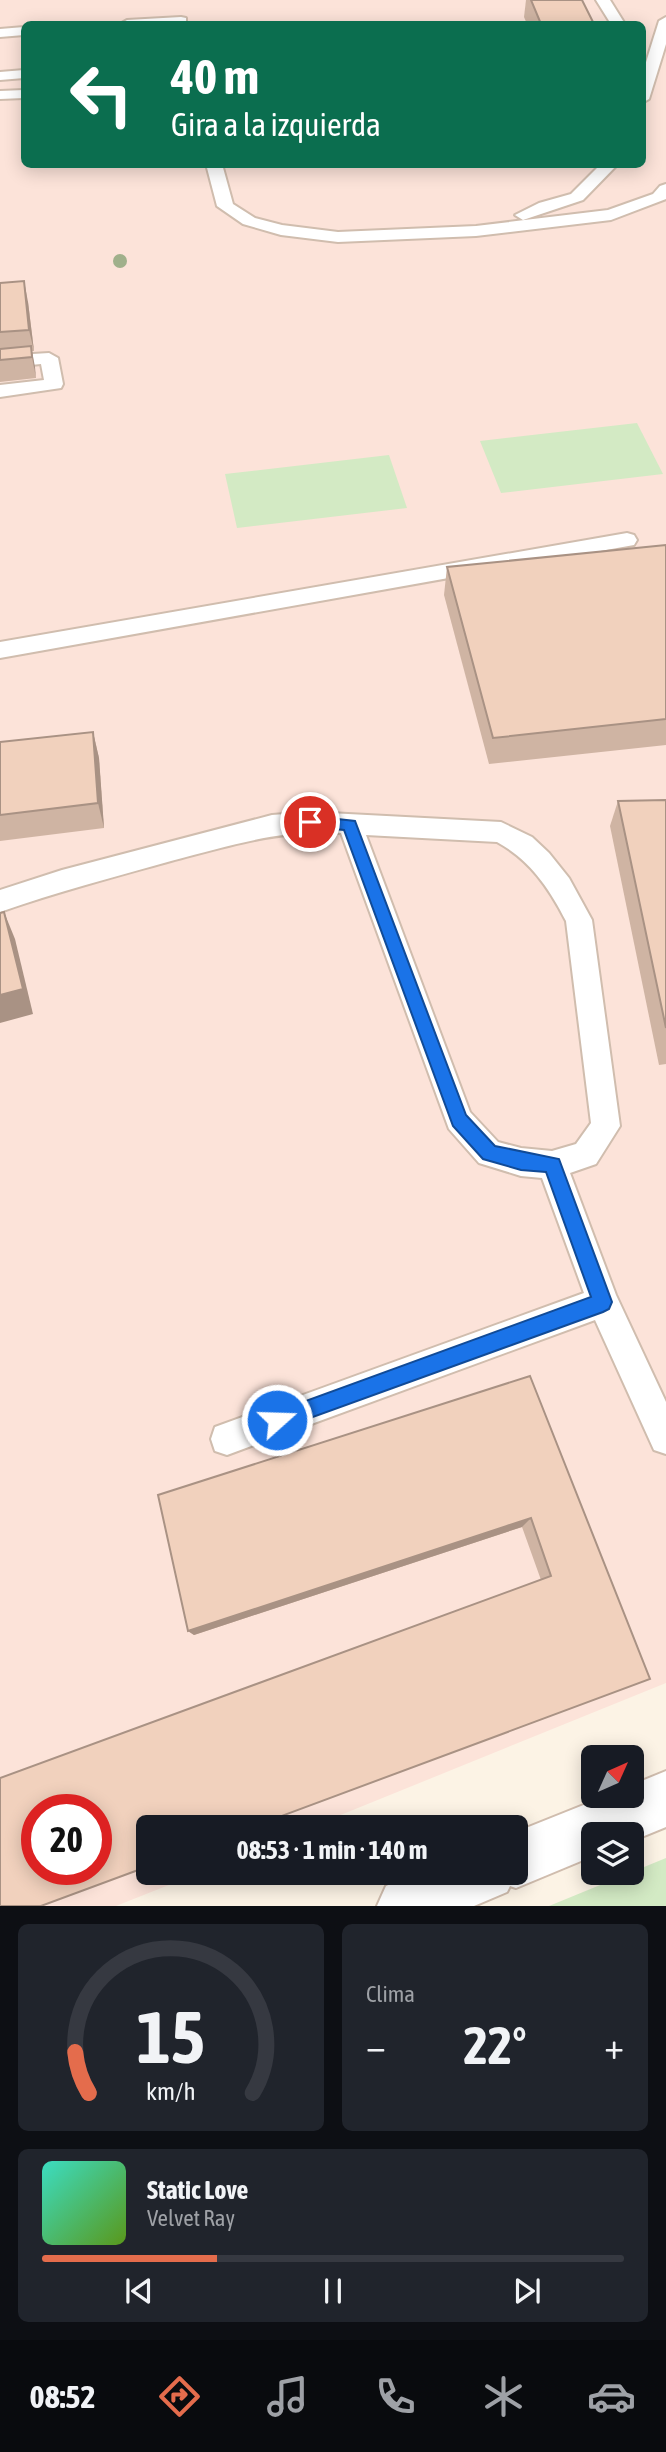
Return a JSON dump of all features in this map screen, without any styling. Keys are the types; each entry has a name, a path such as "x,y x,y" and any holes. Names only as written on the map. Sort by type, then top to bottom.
{"street":[{"path":"528,1855 666,1798"},
{"path":"406,1906 456,1885"}],"lane":[{"path":"603,0 616,21"},
{"path":"150,21 181,17"},
{"path":"646,87 666,22"},
{"path":"0,33 21,32"},
{"path":"646,58 666,81"},
{"path":"0,76 21,74"},
{"path":"0,95 21,94"},
{"path":"216,168 225,206 249,221 281,230 338,237 493,228 611,215 659,197 666,189"},
{"path":"493,228 545,206 577,197 606,168"},
{"path":"0,362 49,358 54,384 0,391"},
{"path":"0,650 627,540"},
{"path":"0,901 62,880 272,825 310,822 501,832 523,844 560,885 579,920 606,1126 586,1153 552,1165 521,1162 489,1153 459,1120 350,825"},
{"path":"552,1165 603,1302 666,1438"},
{"path":"227,1439 603,1302"}],"shaded area":[{"path":"0,0 666,0 666,1683 341,1815 136,1815 136,1885 169,1885 116,1906 0,1906"}],"green space":[{"path":"637,423 663,474 501,493 480,441"},
{"path":"389,455 407,508 237,528 225,474"},
{"path":"666,1858 666,1906 549,1906 600,1885 644,1885 644,1867"}],"building":[{"path":"531,0 582,0 592,21 540,21"},
{"path":"24,281 29,330 0,332 0,283"},
{"path":"31,346 32,357 0,360 0,349"},
{"path":"666,545 666,719 493,738 447,567"},
{"path":"93,732 98,803 0,815 0,742"},
{"path":"666,800 666,1028 618,801"},
{"path":"4,912 23,989 0,995 0,913"},
{"path":"530,1376 650,1679 284,1815 136,1815 136,1871 112,1880 112,1794 21,1794 21,1885 98,1885 41,1906 0,1906 0,1778 551,1576 531,1518 188,1631 158,1495"}],"route":[{"path":"277,1420 603,1302 552,1165 521,1162 489,1153 459,1120 350,825 310,822"}]}
